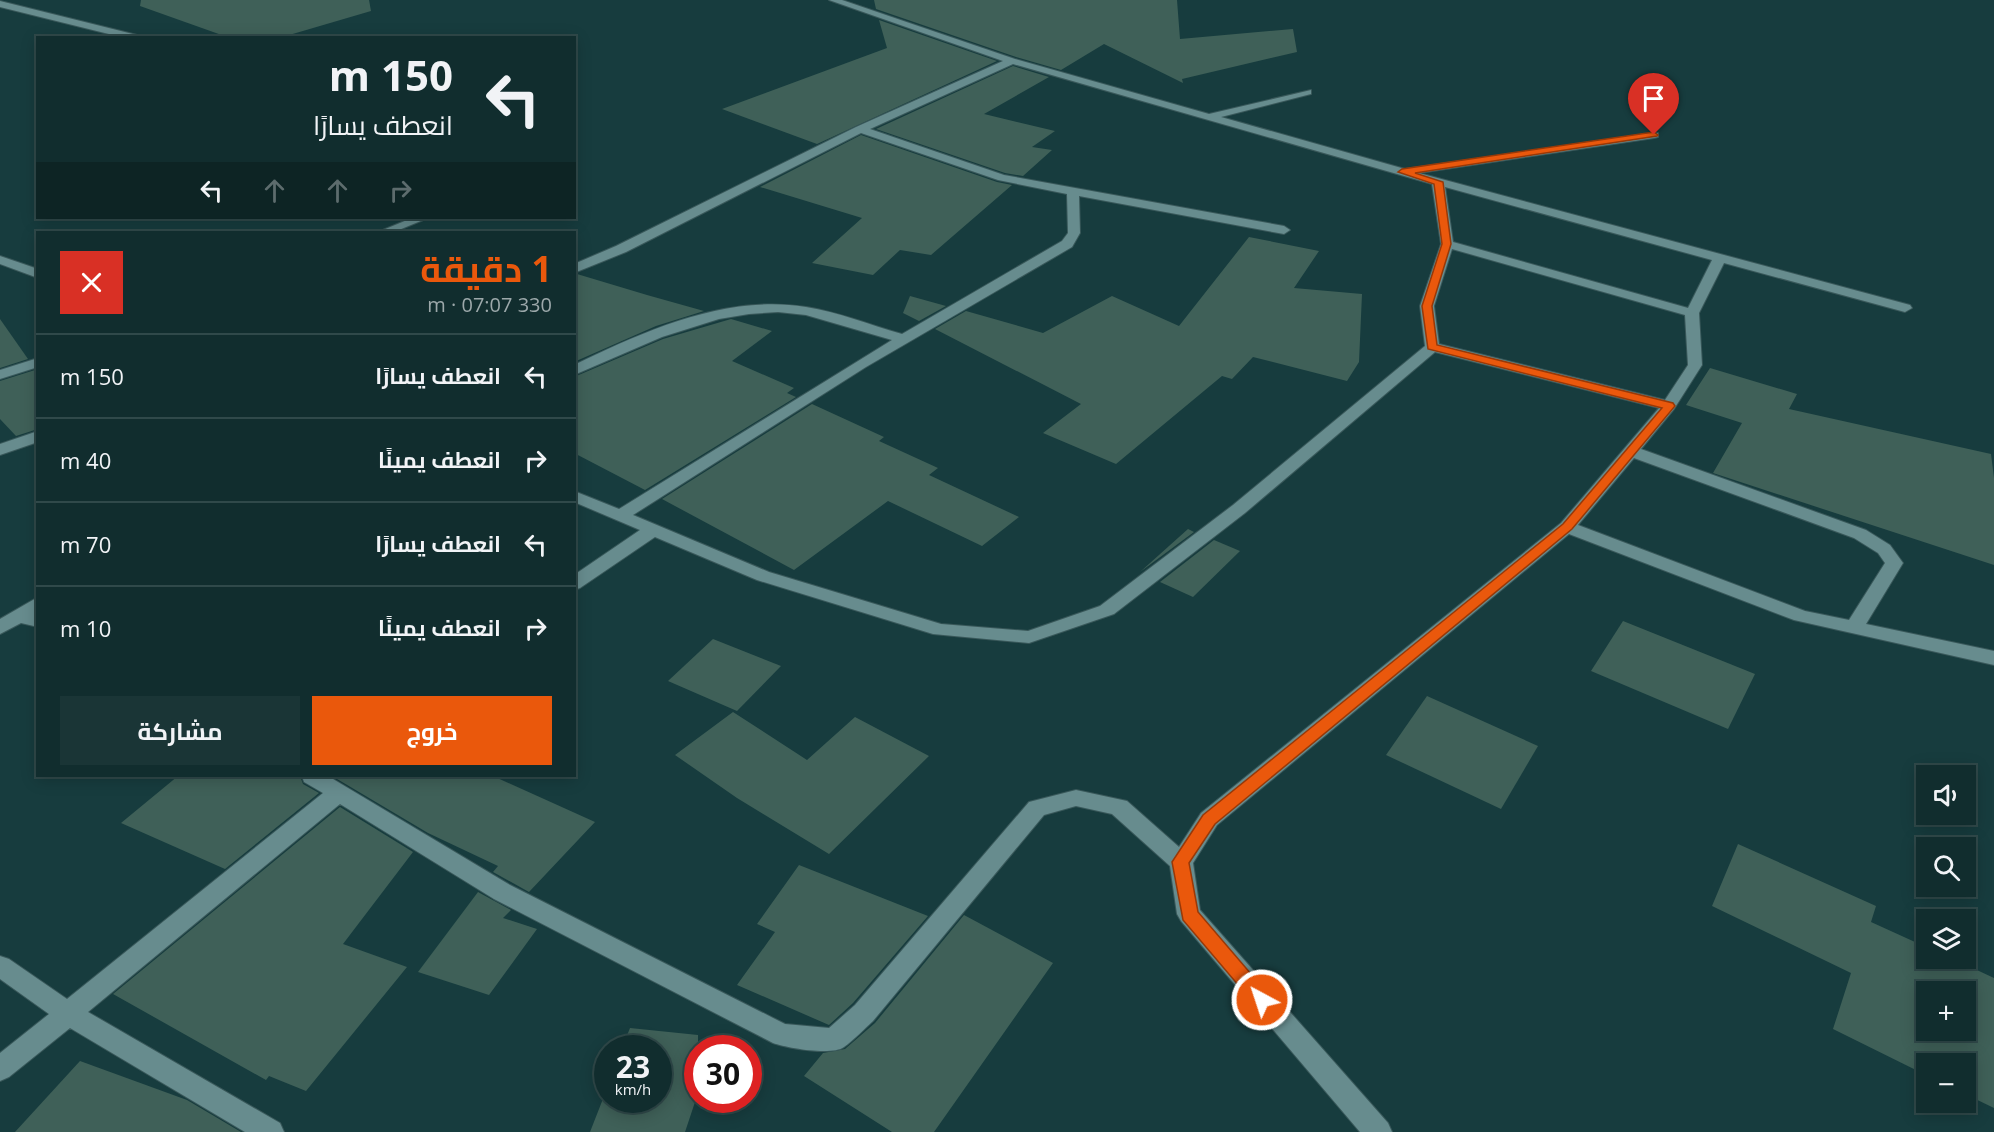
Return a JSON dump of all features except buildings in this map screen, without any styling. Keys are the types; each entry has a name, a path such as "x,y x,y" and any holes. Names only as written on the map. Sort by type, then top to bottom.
{"street":[{"path":"833,0 1012,61 1438,182 1905,308"},
{"path":"0,4 130,36"},
{"path":"576,268 621,249 860,129 1012,61"},
{"path":"1209,117 1306,92"},
{"path":"860,129 1002,178 1284,230"},
{"path":"1402,172 1654,135"},
{"path":"1432,347 1427,306 1447,244 1438,182"},
{"path":"621,515 904,339 1067,244 1074,233 1073,191"},
{"path":"387,231 419,219"},
{"path":"1447,244 1692,313"},
{"path":"1181,862 1209,819 1568,526 1669,406 1695,365 1692,313 1720,258"},
{"path":"0,260 36,273"},
{"path":"576,370 620,348 726,312 755,309 805,311 904,339"},
{"path":"1432,347 1669,406"},
{"path":"576,497 763,576 940,630 1029,637 1107,610 1239,509 1432,347"},
{"path":"0,375 36,363"},
{"path":"0,450 36,437"},
{"path":"1631,451 1860,534 1884,549 1894,563 1854,627"},
{"path":"1568,526 1801,616 1994,658"},
{"path":"576,583 654,529"},
{"path":"0,628 36,604"},
{"path":"18,616 36,620"},
{"path":"314,777 502,892 782,1035 834,1040 864,1013 1037,808 1076,798 1119,807 1181,862 1189,914 1321,1070 1378,1132"},
{"path":"0,1069 340,792"},
{"path":"0,966 69,1014 270,1132"}],"route":[{"path":"1262,1000 1189,914 1181,862 1209,819 1568,526 1669,406 1432,347 1427,306 1447,244 1438,182 1402,172 1654,135"}]}
